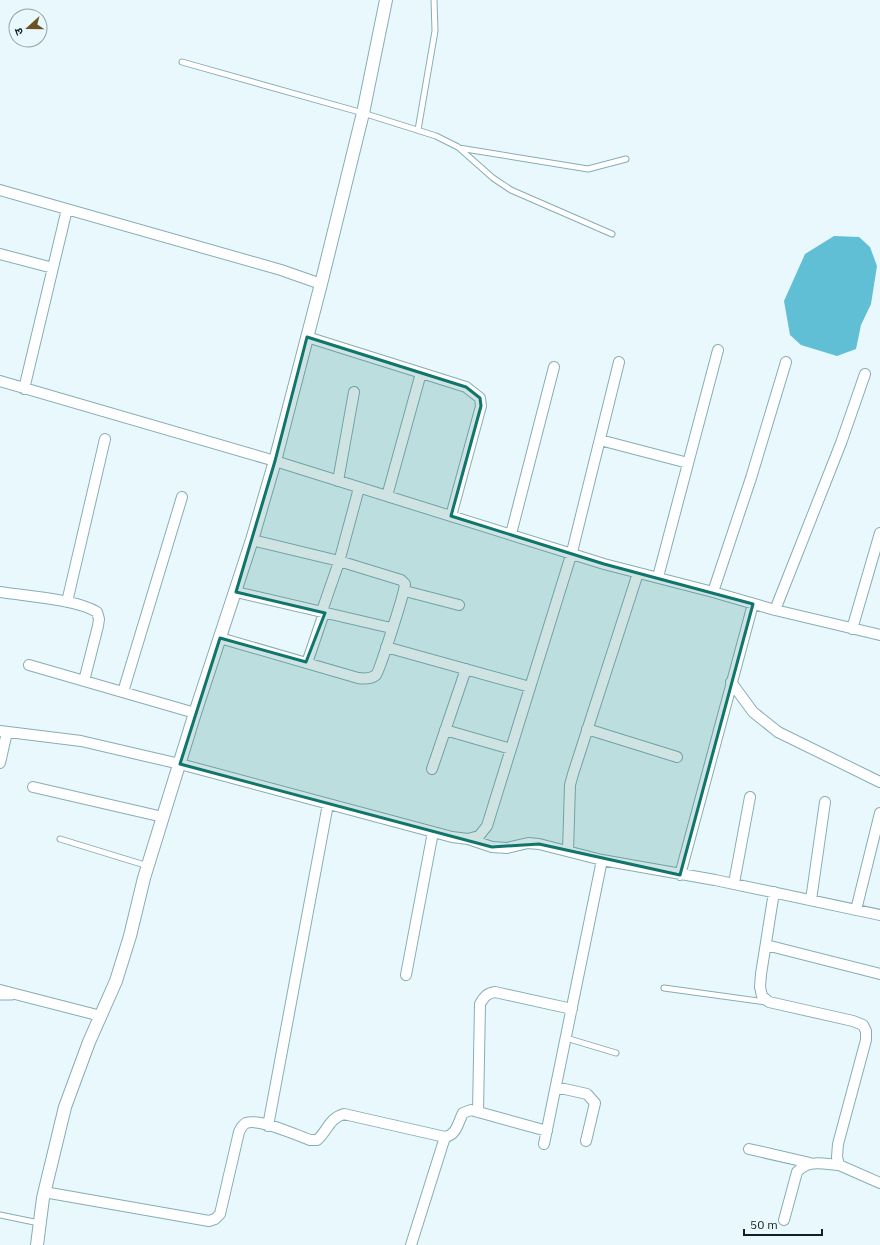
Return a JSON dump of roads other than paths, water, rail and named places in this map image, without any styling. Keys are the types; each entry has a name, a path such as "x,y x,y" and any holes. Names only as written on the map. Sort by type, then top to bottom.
{"street":[{"path":"37,1245 44,1192 65,1107 116,981 130,936 148,866 195,713 236,592 275,461 321,284 363,113 386,0"},
{"path":"0,190 281,270 321,284"},
{"path":"24,389 67,209"},
{"path":"0,254 53,268"},
{"path":"307,337 466,387 480,398 481,406 451,516"},
{"path":"658,577 718,350"},
{"path":"468,839 479,836 487,826 572,552 618,362"},
{"path":"713,592 751,478 786,362"},
{"path":"511,534 554,367"},
{"path":"387,496 421,373"},
{"path":"775,610 841,443 865,374"},
{"path":"0,381 275,461 638,573 658,577 775,610 880,635"},
{"path":"338,481 354,392"},
{"path":"67,602 105,439"},
{"path":"600,440 688,463"},
{"path":"307,663 324,613 323,608 339,561 359,488"},
{"path":"123,692 182,497"},
{"path":"852,629 880,533"},
{"path":"220,638 358,678 370,678 379,671 405,584 401,580 339,561 252,540"},
{"path":"568,851 570,785 638,573"},
{"path":"404,591 459,605"},
{"path":"0,592 67,602 91,608 97,612 99,619 84,681"},
{"path":"236,592 391,628"},
{"path":"680,875 753,604"},
{"path":"386,647 530,687"},
{"path":"29,665 195,713"},
{"path":"432,769 466,669"},
{"path":"732,682 753,712 778,732 880,782"},
{"path":"587,729 677,758"},
{"path":"446,730 511,749"},
{"path":"0,763 3,732 81,741 180,764 433,832 468,839 492,847 507,848 528,843 602,860 680,875 734,883 880,915"},
{"path":"33,787 163,817"},
{"path":"734,883 750,797"},
{"path":"811,900 825,802"},
{"path":"268,1126 328,804"},
{"path":"856,910 880,813"},
{"path":"406,975 433,832"},
{"path":"544,1144 602,860"},
{"path":"774,892 760,987 762,996 769,1002 853,1021 863,1025 866,1031 866,1040 838,1144 837,1157 839,1165"},
{"path":"766,945 880,974"},
{"path":"0,990 101,1016"},
{"path":"478,1112 480,1004 484,997 489,993 495,992 572,1009"},
{"path":"556,1087 587,1094 595,1103 586,1141"},
{"path":"44,1192 212,1220 220,1214 241,1127 244,1124 252,1122 310,1140 317,1140 322,1136 332,1120 337,1116 344,1114 445,1137 451,1136 455,1133 463,1113 471,1110 547,1131"},
{"path":"411,1245 445,1137"},
{"path":"749,1149 810,1163 839,1165 880,1183"},
{"path":"784,1220 797,1172 802,1166 810,1163"}],"lane":[{"path":"418,130 435,31 434,0"},
{"path":"182,62 363,113 446,140 458,147 493,178 511,190 612,234"},
{"path":"458,147 588,169 607,166 626,159"},
{"path":"60,839 148,866"},
{"path":"664,988 769,1002"},
{"path":"0,997 25,996"},
{"path":"566,1038 616,1053"},
{"path":"0,1215 40,1224"}],"water":[{"path":"834,236 859,237 870,247 877,266 871,304 861,325 856,349 837,356 801,345 790,335 784,301 805,254"}]}
